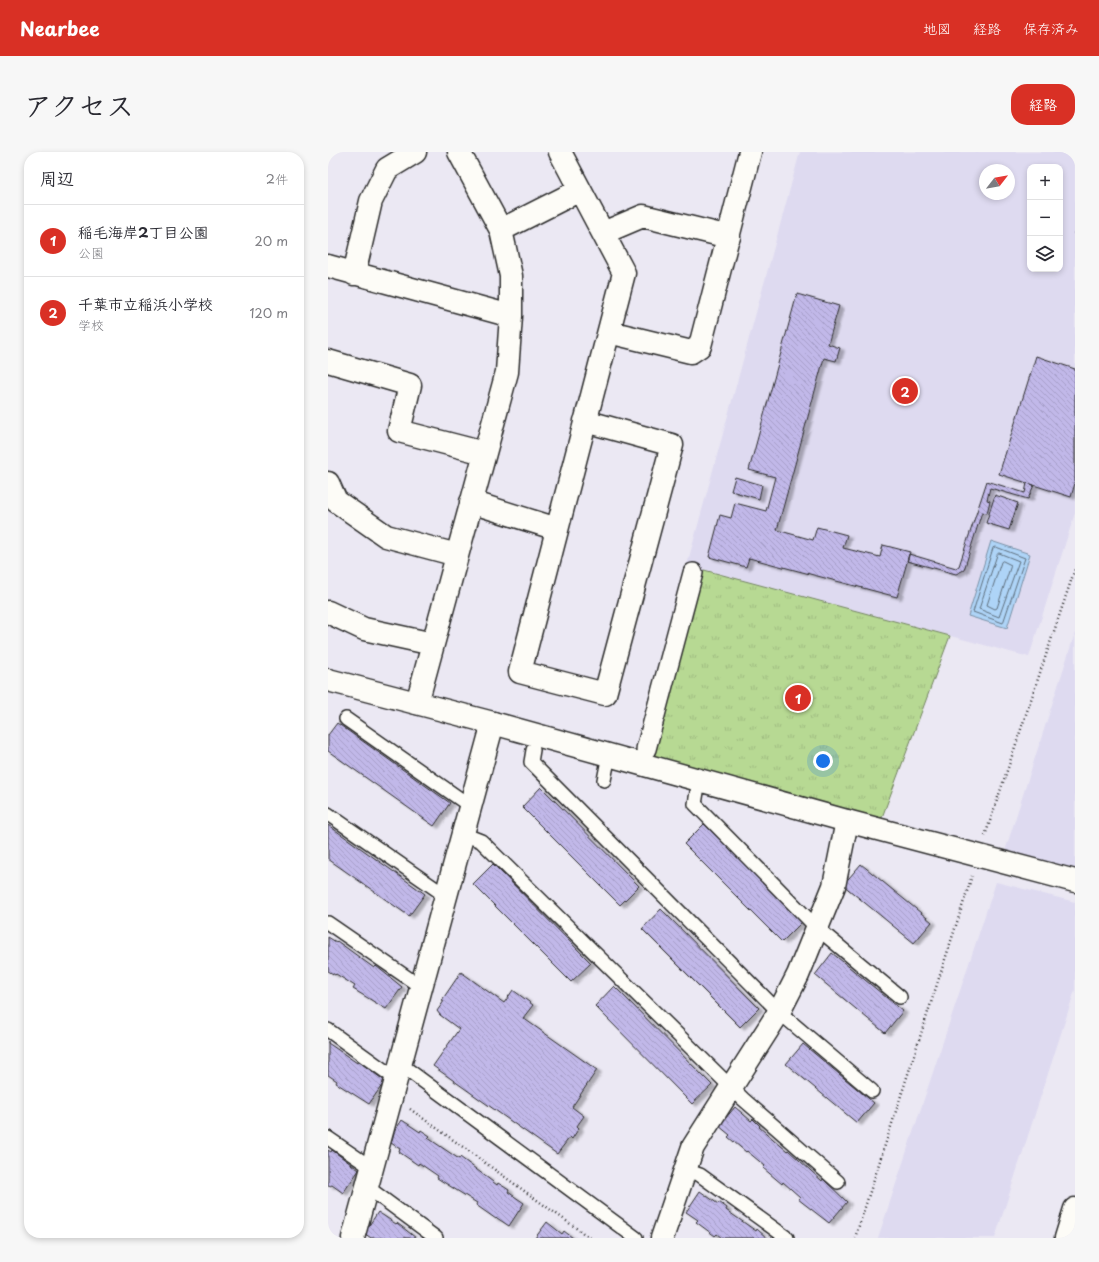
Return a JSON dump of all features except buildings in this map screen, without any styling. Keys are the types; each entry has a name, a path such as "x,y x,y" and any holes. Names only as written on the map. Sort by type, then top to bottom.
{"main road":[{"path":"354,274 371,201 387,169 415,152"},
{"path":"417,703 507,372 511,316 511,276 501,230 459,152"},
{"path":"560,152 624,273 609,332 585,421 557,528 520,672 605,694 672,445 585,421"},
{"path":"609,332 691,352 700,346 750,152"},
{"path":"501,230 580,190"},
{"path":"603,233 643,216 729,237"},
{"path":"328,266 511,316"},
{"path":"328,361 410,385 399,431 484,453"},
{"path":"328,483 336,502 386,536 457,555"},
{"path":"471,502 557,528"},
{"path":"328,612 364,629 432,644"},
{"path":"328,680 493,723 847,821 1075,881"},
{"path":"353,1238 493,723"},
{"path":"662,1238 693,1147 730,1086 779,1012 798,975 834,886 847,821"},
{"path":"1066,1238 1075,1209"}],"street":[{"path":"646,749 693,573"}],"lane":[{"path":"346,719 470,806"},
{"path":"533,750 531,762 779,1012 872,1091"},
{"path":"604,780 609,755"},
{"path":"699,780 695,804 817,928 900,997"},
{"path":"328,814 446,896"},
{"path":"463,834 481,841 730,1086 838,1182"},
{"path":"328,923 421,987"},
{"path":"328,1030 396,1080 636,1238"},
{"path":"328,1138 436,1238"},
{"path":"686,1170 700,1175 787,1238"}],"path":[{"path":"984,839 1075,569"},
{"path":"855,1238 972,875"},
{"path":"396,1080 590,1238"}],"shaded area":[{"path":"800,152 1075,152 1075,513 1029,657 687,565"},
{"path":"1075,633 1075,869 1005,851"},
{"path":"996,882 1075,902 1075,990 995,1238 878,1238"}],"green space":[{"path":"704,570 950,636 881,820 653,760"}],"water":[{"path":"991,541 1030,554 1007,628 968,616"}],"place":[{"name":"千葉市立稲浜小学校","path":"905,391"},
{"name":"稲毛海岸2丁目公園","path":"798,698"}]}
